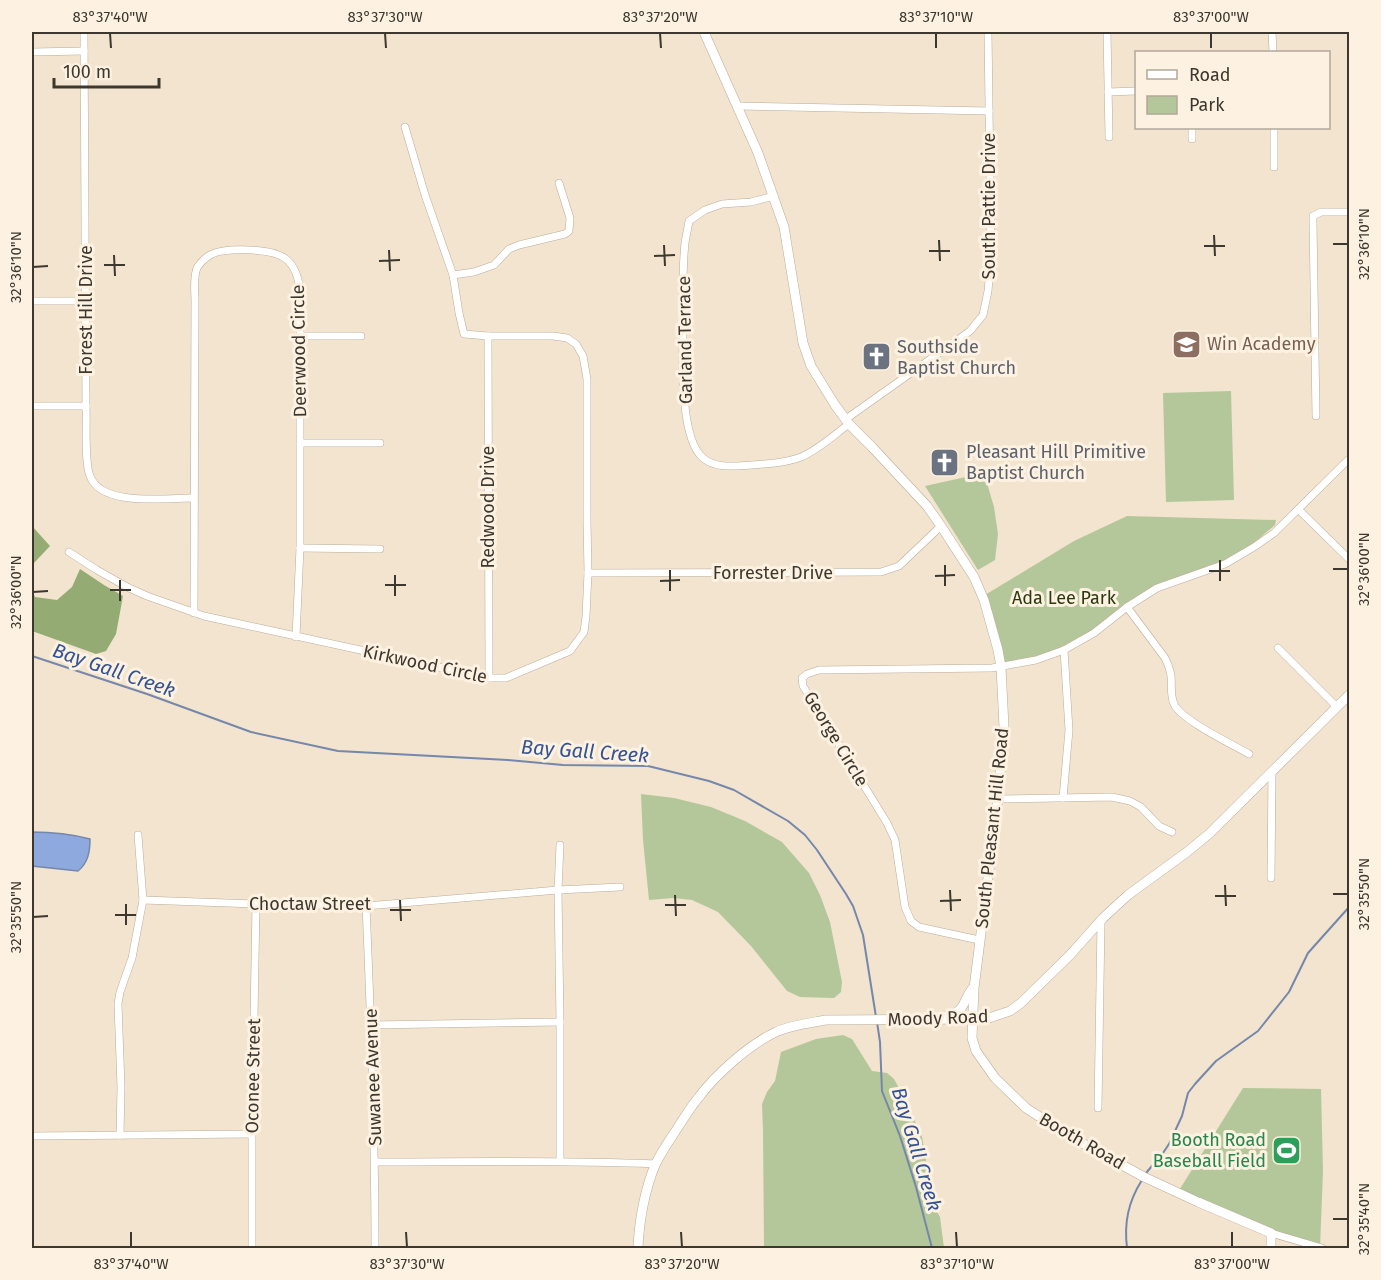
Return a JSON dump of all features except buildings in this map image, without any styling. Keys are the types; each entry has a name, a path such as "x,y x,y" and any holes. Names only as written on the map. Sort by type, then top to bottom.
{"street":[{"name":"Forest Hill Drive","path":"84,32 86,406 90,476 102,491 121,498 194,498"},
{"name":"South Pleasant Hill Road","path":"704,32 758,153 784,227 803,343 811,366 847,421 927,506 941,526 974,577 984,600 998,650 1004,727 998,799 979,940 972,1019"},
{"name":"South Pattie Drive","path":"847,421 970,331 983,315 991,258 988,32"},
{"path":"1107,32 1109,137"},
{"path":"1272,32 1272,51"},
{"path":"32,52 84,51"},
{"path":"1108,92 1135,91"},
{"path":"736,106 989,111"},
{"path":"405,127 425,195 453,275 474,272 494,265 509,249 569,231 570,218 559,183"},
{"path":"1192,129 1192,139"},
{"path":"1274,129 1274,167"},
{"name":"Garland Terrace","path":"774,196 751,202 722,204 705,210 689,221 683,280 683,375 686,412 696,450 704,459 714,464 730,466 775,463 800,458 814,450 847,421"},
{"path":"1316,416 1312,220 1321,212 1350,212"},
{"name":"Deerwood Circle","path":"194,613 195,279 197,268 209,255 221,252 262,251 277,254 286,259 299,279 301,442 296,637"},
{"name":"Kirkwood Circle","path":"69,552 127,587 194,613 489,678 506,678 570,651 584,632 588,573 587,379 583,356 576,344 567,338 464,334 453,275"},
{"path":"32,301 86,301"},
{"path":"300,336 362,336"},
{"name":"Redwood Drive","path":"488,336 489,678"},
{"path":"32,406 86,406"},
{"path":"301,442 380,443"},
{"path":"1001,667 1036,660 1064,650 1094,633 1127,607 1157,588 1225,564 1274,533 1350,458"},
{"path":"1299,510 1350,560"},
{"name":"Forrester Drive","path":"588,573 881,572 899,566 941,526"},
{"path":"300,548 380,549"},
{"path":"1127,607 1165,658 1171,674 1175,706 1184,717 1249,754"},
{"path":"1278,648 1336,706"},
{"path":"1063,798 1069,730 1064,650"},
{"name":"George Circle","path":"979,940 919,927 911,921 905,907 895,840 803,686 802,678 819,670 1001,667"},
{"name":"Moody Road","path":"638,1248 644,1202 655,1164 667,1142 703,1091 750,1048 777,1032 810,1023 844,1019 986,1019 1010,1011 1071,954 1128,894 1210,833 1350,694"},
{"path":"1271,878 1272,771"},
{"path":"998,799 1112,797 1130,801 1141,807 1159,826 1172,832"},
{"path":"120,1134 118,1004 132,958 143,900 138,835"},
{"path":"560,845 558,890 561,1022 560,1161"},
{"name":"Choctaw Street","path":"143,900 366,906 620,887"},
{"name":"Oconee Street","path":"252,1248 256,904"},
{"name":"Suwanee Avenue","path":"366,906 372,1025 375,1248"},
{"path":"1098,1108 1101,922"},
{"path":"934,1019 958,1012 974,988"},
{"name":"Booth Road","path":"972,1019 972,1038 976,1051 995,1078 1026,1108 1071,1137 1144,1177 1271,1233 1322,1248"},
{"path":"372,1025 561,1022"},
{"path":"32,1136 252,1134"},
{"path":"375,1162 560,1161 655,1164"},
{"path":"1271,1233 1271,1248"}],"green space":[{"path":"1231,391 1234,500 1166,502 1163,393"},
{"path":"984,473 994,507 998,534 995,560 978,570 925,486"},
{"name":"Ada Lee Park","path":"1127,516 1276,520 1275,525 1225,563 1156,587 1087,636 1064,648 1035,658 1003,665 985,595 1074,541"},
{"path":"32,526 50,546 34,563 32,573"},
{"path":"80,569 123,596 116,634 106,651 96,654 32,631 32,590 35,597 57,600 72,587"},
{"path":"641,794 674,798 711,807 745,821 782,842 809,873 820,895 830,922 842,982 841,992 834,998 800,997 787,991 751,946 718,912 692,900 673,898 649,900"},
{"path":"843,1035 852,1039 872,1071 887,1073 894,1079 905,1099 922,1137 930,1200 940,1217 944,1248 764,1248 762,1104 775,1081 781,1052 816,1039"},
{"path":"1243,1088 1321,1089 1323,1171 1320,1248 1271,1233 1178,1192"}],"water":[{"path":"32,832 90,839 86,861 78,871 32,866"}],"waterway":[{"name":"Bay Gall Creek","path":"32,656 147,694 251,732 338,751 563,765 648,766 709,781 734,790 788,821 805,835 846,894 853,906 863,935 876,1017"},
{"path":"1146,1173 1169,1144 1182,1116 1188,1093 1216,1061 1258,1031 1289,992 1308,953 1350,906"},
{"name":"Bay Gall Creek","path":"877,1022 882,1091 900,1136 932,1248"},
{"path":"1127,1248 1128,1213 1133,1196 1142,1180"}],"place":[{"name":"Win Academy","path":"1186,344"},
{"name":"Southside Baptist Church","path":"876,357"},
{"name":"Pleasant Hill Primitive Baptist Church","path":"945,462"},
{"name":"Booth Road Baseball Field","path":"1287,1150"}]}
